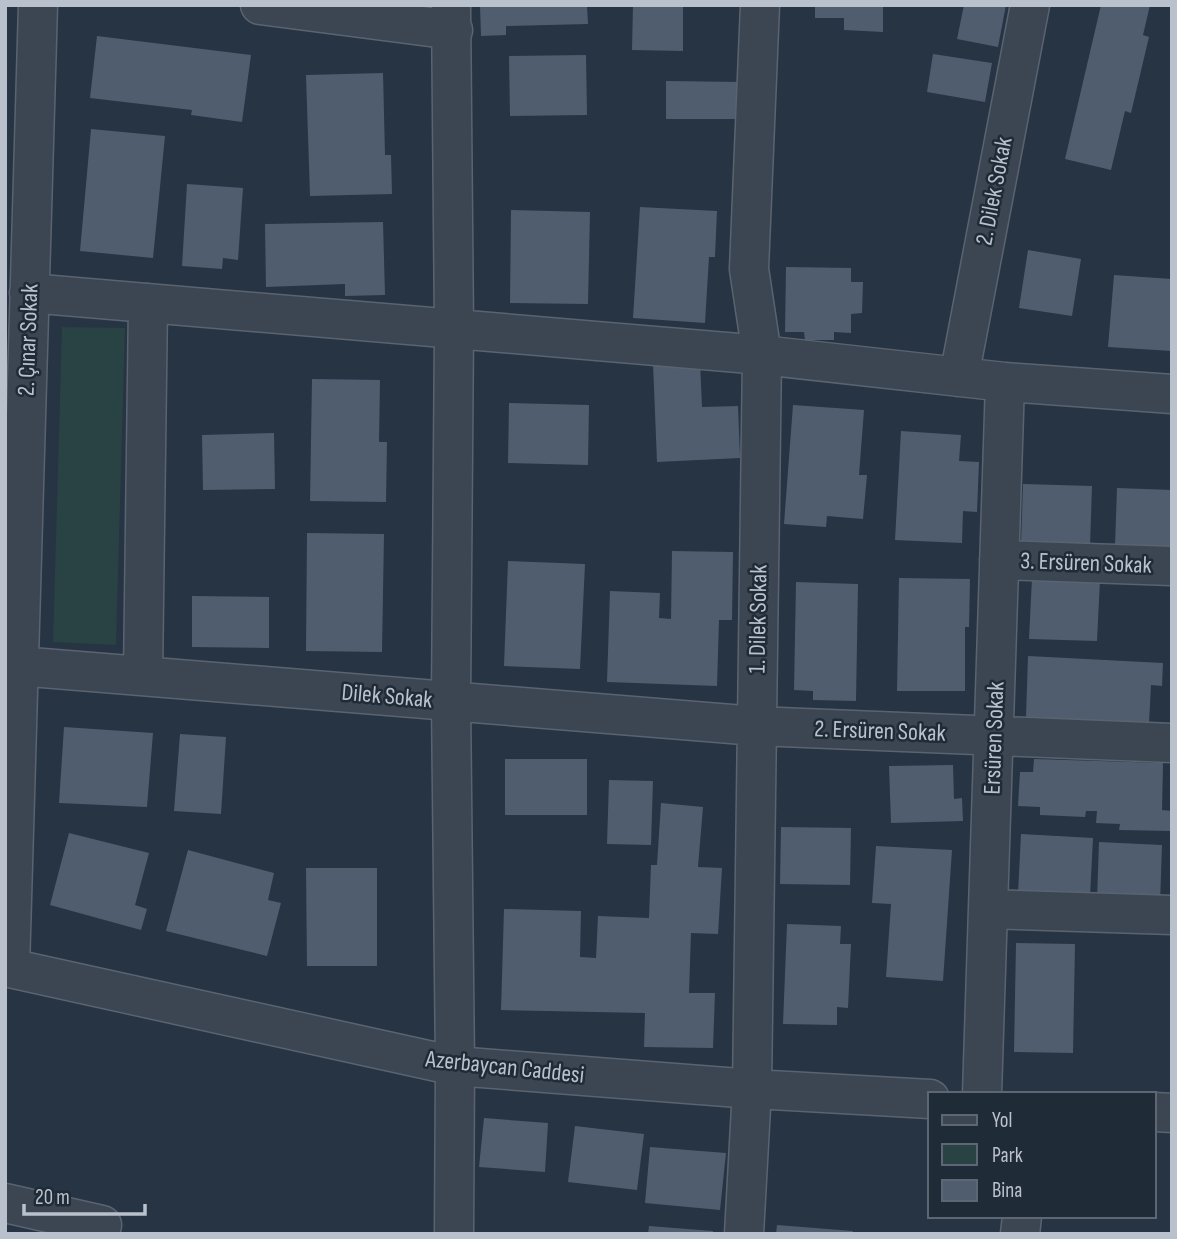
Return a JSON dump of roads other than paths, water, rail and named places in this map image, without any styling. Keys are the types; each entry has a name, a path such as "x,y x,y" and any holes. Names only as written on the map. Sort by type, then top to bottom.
{"street":[{"name":"2. Çınar Sokak","path":"8,967 38,5"},
{"path":"260,5 452,18 454,329 451,701 454,1234"},
{"name":"1. Dilek Sokak","path":"744,1234 752,1088 762,355 750,269 760,5"},
{"name":"2. Dilek Sokak","path":"960,377 1030,5"},
{"path":"29,293 762,355 1005,382 1172,394"},
{"path":"143,676 148,303"},
{"name":"Ersüren Sokak","path":"982,1092 1005,382"},
{"name":"3. Ersüren Sokak","path":"999,560 1172,566"},
{"name":"Dilek Sokak","path":"18,666 756,726"},
{"name":"2. Ersüren Sokak","path":"756,726 1172,743"},
{"path":"988,909 1172,915"},
{"name":"Azerbaycan Caddesi","path":"8,967 455,1066 928,1099"},
{"path":"5,1203 102,1225 99,1234"}]}
